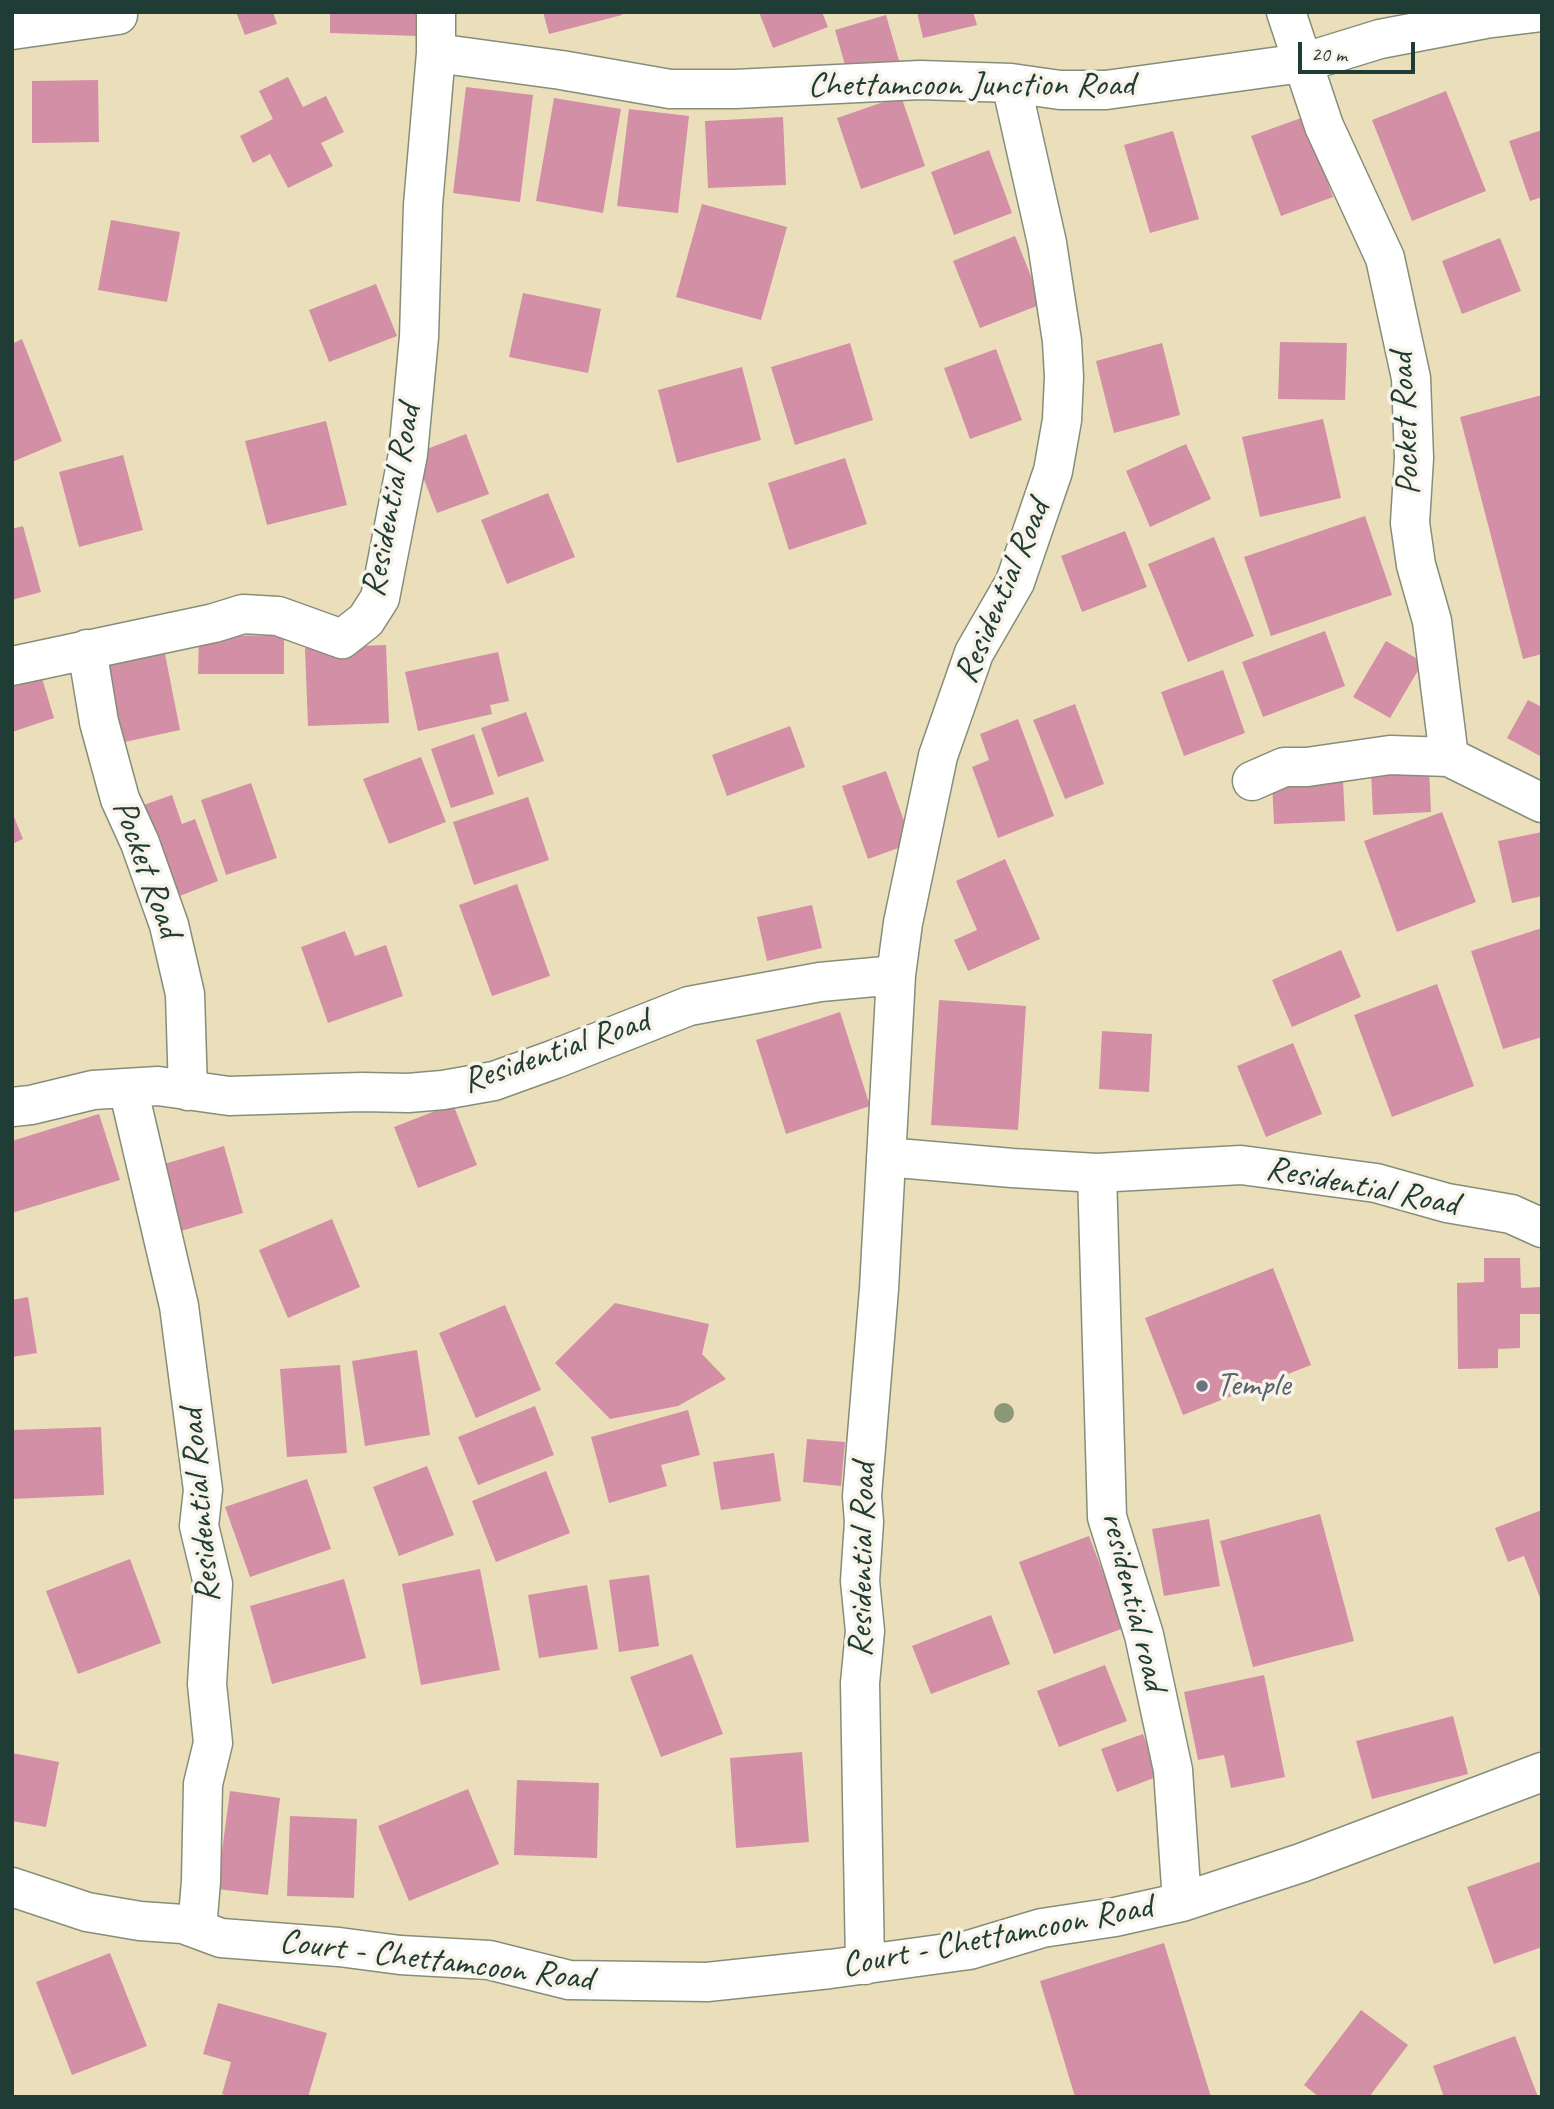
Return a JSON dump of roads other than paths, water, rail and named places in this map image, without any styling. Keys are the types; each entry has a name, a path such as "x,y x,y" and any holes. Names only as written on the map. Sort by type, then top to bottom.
{"street":[{"path":"12,30 74,23 118,15 118,12"},
{"path":"436,12 436,53"},
{"name":"Pocket Road","path":"1286,12 1324,126 1385,258 1411,379 1413,458 1410,523 1416,565 1432,621 1449,757"},
{"name":"Chettamcoon Junction Road","path":"436,53 561,69 670,89 747,89 920,80 1010,83 1059,90 1107,90 1302,64 1380,39 1485,19 1542,12"},
{"name":"Residential Road","path":"12,666 214,623 243,614 278,616 341,639 366,620 380,598 408,454 413,377 419,337 423,205 436,53"},
{"name":"Residential Road","path":"865,1965 860,1682 865,1631 860,1581 864,1522 862,1496 879,1289 896,975 903,923 938,756 974,653 1015,582 1053,471 1062,421 1062,341 1047,243 1010,83"},
{"name":"Pocket Road","path":"87,649 99,722 120,799 140,843 169,925 186,994 188,1091"},
{"path":"1252,781 1284,767 1307,767 1390,755 1449,757 1542,803"},
{"name":"Residential Road","path":"12,1107 93,1090 158,1086 229,1096 443,1090 494,1081 689,1006 820,982 896,975"},
{"name":"Residential Road","path":"128,1088 179,1306 202,1490 199,1527 213,1584 207,1684 213,1743 203,1784 201,1881 190,1926"},
{"name":"Residential Road","path":"886,1157 1097,1173 1241,1165 1376,1183 1447,1203 1511,1214 1542,1228"},
{"name":"residential road","path":"1097,1173 1107,1517 1144,1635 1173,1770 1182,1902"},
{"name":"Court - Chettamcoon Road","path":"12,1887 87,1912 190,1926 221,1938 339,1947 400,1955 489,1960 569,1980 707,1982 865,1965 970,1950 1042,1928 1115,1917 1182,1902 1301,1863 1542,1772"}],"place":[{"name":"Temple","path":"1202,1386"}]}
